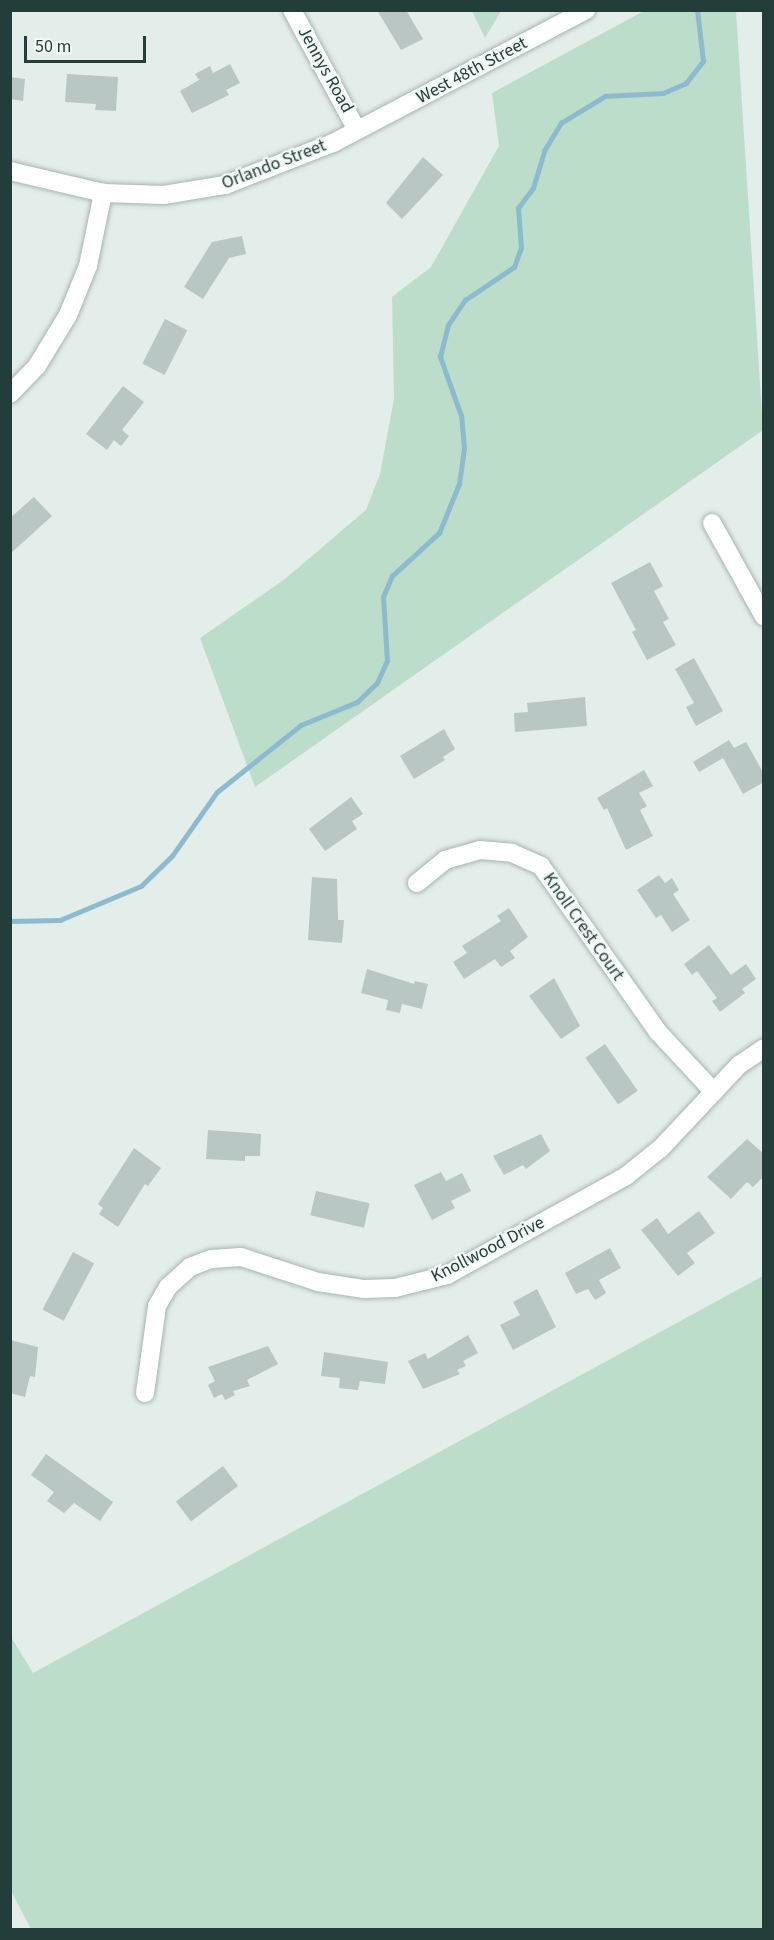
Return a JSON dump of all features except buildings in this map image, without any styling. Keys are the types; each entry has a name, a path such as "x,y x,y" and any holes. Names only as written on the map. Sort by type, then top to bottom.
{"street":[{"name":"Jennys Road","path":"292,10 357,130"},
{"name":"West 48th Street","path":"357,130 586,10"},
{"name":"Orlando Street","path":"10,171 103,193 164,195 225,185 276,169 357,130"},
{"path":"10,394 37,366 68,315 87,266 103,193"},
{"path":"712,523 764,617"},
{"name":"Knoll Crest Court","path":"417,883 445,860 480,850 512,853 541,866 658,1032 714,1092"},
{"name":"Knollwood Drive","path":"145,1394 157,1306 168,1287 190,1267 211,1259 241,1257 318,1282 364,1289 395,1288 447,1275 626,1176 661,1148 739,1065 764,1048"}],"green space":[{"path":"472,11 501,11 485,38"},
{"path":"644,11 736,11 763,430 255,787 200,638 285,579 366,510 380,474 394,399 392,297 431,267 499,146 492,93"},
{"path":"763,1276 763,1929 31,1929 11,1891 11,1637 33,1673"}],"waterway":[{"path":"10,921 60,920 141,886 172,856 217,792 301,725 357,702 377,683 387,661 383,597 392,576 439,533 459,484 464,448 461,416 440,357 448,325 465,300 514,267 521,248 518,208 533,188 544,151 561,123 605,96 663,93 686,83 703,61 697,10"}]}
